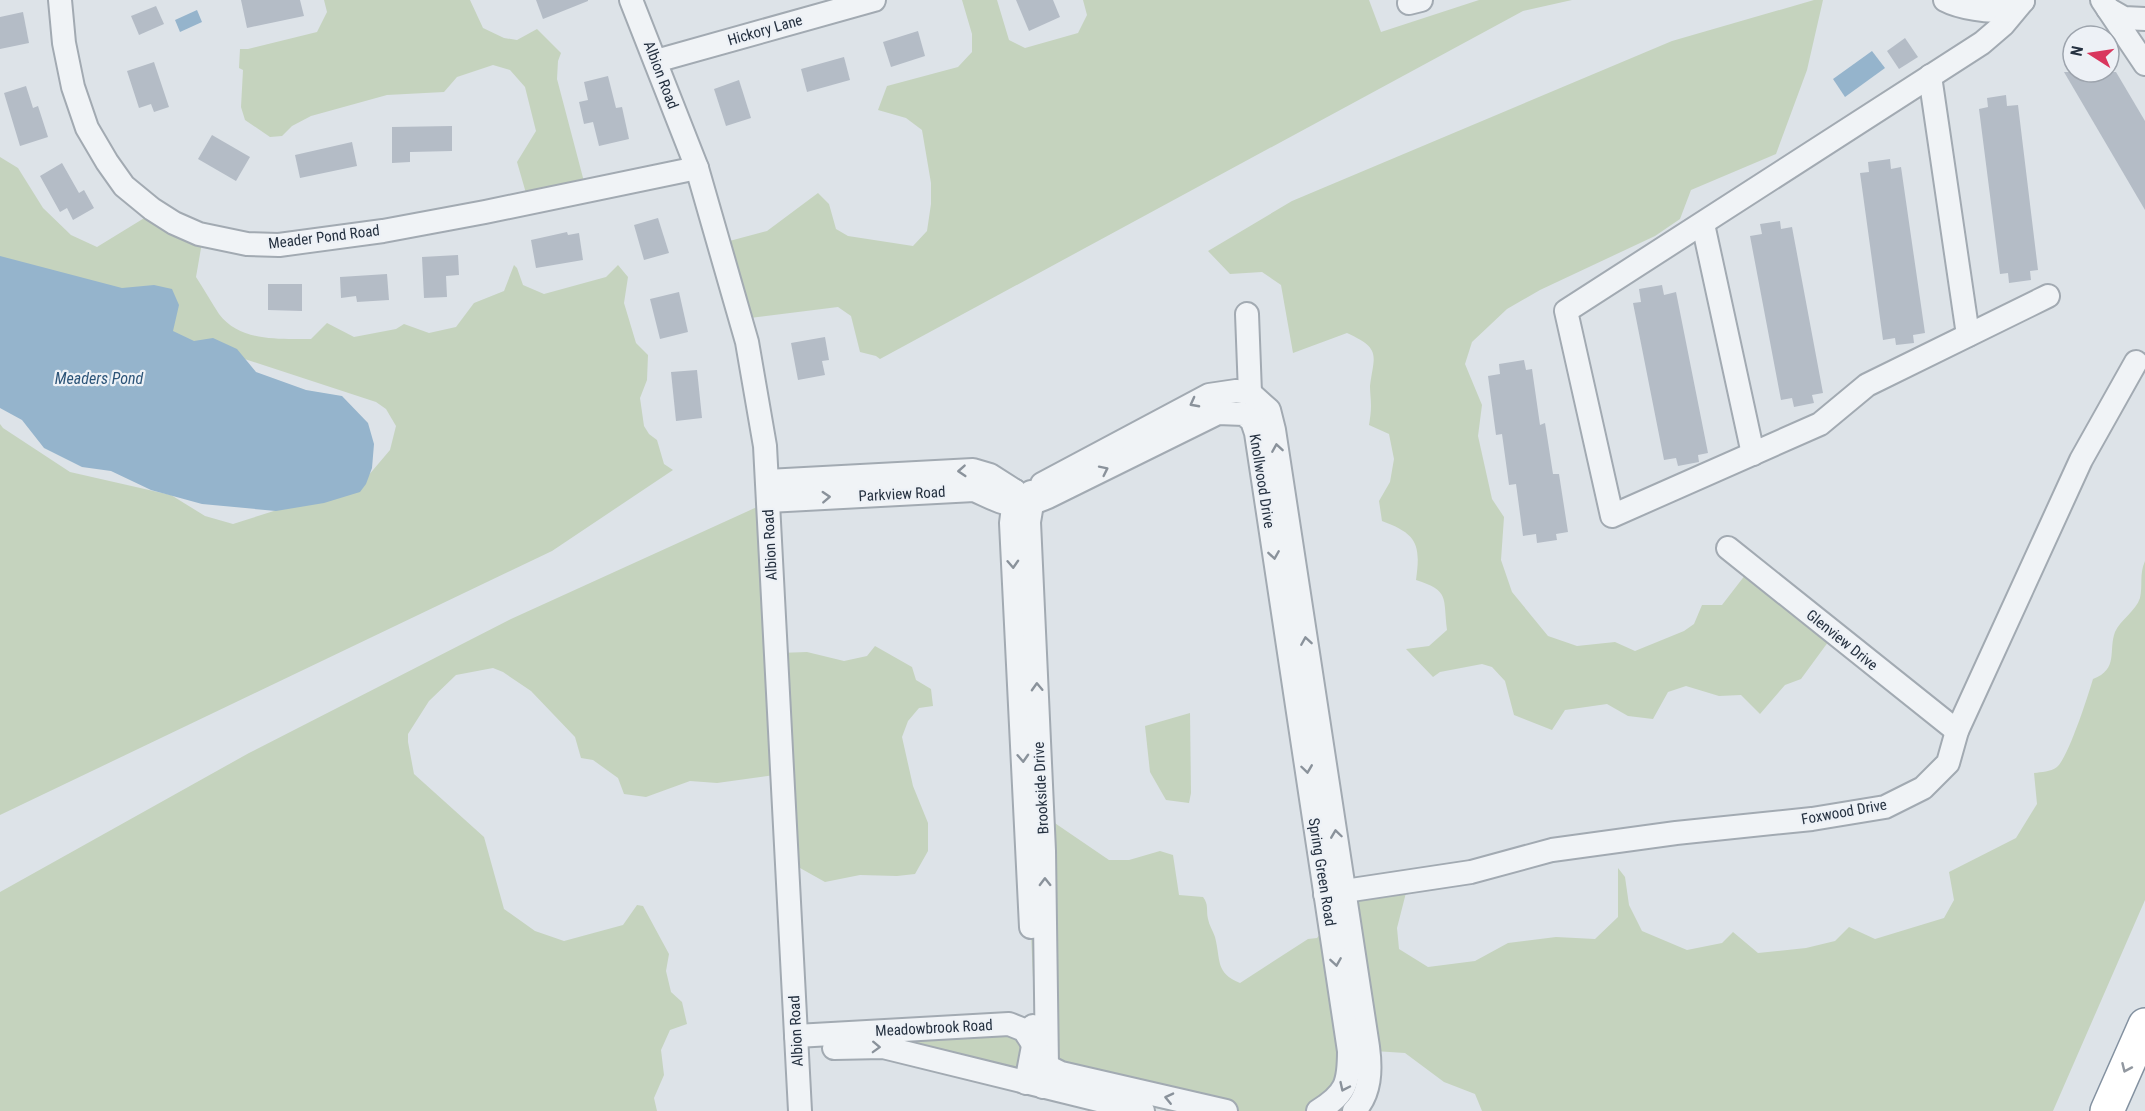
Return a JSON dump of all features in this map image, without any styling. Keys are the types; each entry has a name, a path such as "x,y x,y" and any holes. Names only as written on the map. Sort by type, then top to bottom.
{"highway":[{"path":"2107,1111 2145,1025"}],"street":[{"name":"Meader Pond Road","path":"60,0 64,43 73,87 87,128 106,162 124,186 145,203 174,223 199,234 248,244 291,243 383,231 697,168"},
{"name":"Albion Road","path":"631,0 697,168 747,342 765,446 800,1111"},
{"name":"Hickory Lane","path":"656,61 874,0"},
{"path":"1945,0 1953,4 1994,10 2004,10 2024,1"},
{"path":"2024,1 2003,25 1982,43 1566,311 1612,516 1820,424 1867,385 2048,296"},
{"path":"2105,5 2124,18 2145,19"},
{"path":"2105,5 2145,64"},
{"path":"1930,76 1968,335"},
{"path":"1703,224 1753,454"},
{"path":"1023,497 1209,395 1236,391 1250,393 1247,314"},
{"name":"Foxwood Drive","path":"1335,893 1471,872 1552,850 1676,833 1812,819 1885,807 1923,788 1948,763 1956,731 2081,459 2136,362"},
{"name":"Spring Green Road","path":"1250,393 1269,410 1274,430 1307,709 1335,893"},
{"name":"Knollwood Drive","path":"1023,497 1218,413 1244,414 1252,421 1256,433 1307,709"},
{"name":"Parkview Road","path":"768,491 973,471 990,475 1023,497"},
{"name":"Brookside Drive","path":"1023,497 1011,523 1034,998 1033,1046 1038,1078"},
{"name":"Brookside Drive","path":"1023,497 1029,522 1044,851 1038,1078"},
{"name":"Glenview Drive","path":"1728,548 1956,731"},
{"path":"1335,893 1359,1049 1370,1077 1359,1106 1354,1111"},
{"name":"Meadowbrook Road","path":"797,1044 1009,1024 1024,1030 1033,1046"},
{"name":"Meadowbrook Road","path":"797,1044 883,1047 1038,1078 1143,1111"},
{"path":"1318,1111 1334,1102 1343,1092 1359,1049"},
{"name":"Meadowbrook Road","path":"1038,1078 1061,1073 1226,1111"}],"green space":[{"path":"324,0 470,0 483,28 504,38 517,40 537,29 561,53 557,79 587,193 530,207 517,162 536,131 525,87 510,70 493,65 457,77 444,92 387,95 311,116 292,126 282,136 270,137 245,120 241,107 243,70 239,68 240,49 317,32 327,12"},
{"path":"962,0 997,0 1009,40 1025,48 1078,33 1087,15 1083,0 1369,0 1381,32 1479,0 1572,0 1523,11 880,359 860,352 851,316 838,307 742,319 722,243 767,231 818,193 829,204 836,229 848,236 913,246 927,231 931,183 922,130 906,118 878,110 887,86 958,67 972,52 972,34"},
{"path":"1814,0 1823,0 1807,70 1776,154 1691,190 1680,219 1655,236 1540,290 1507,309 1472,342 1465,364 1482,405 1478,436 1492,499 1504,517 1501,560 1512,592 1548,636 1577,646 1615,642 1635,651 1684,631 1694,624 1702,605 1722,605 1749,570 1834,634 1801,679 1785,685 1760,714 1741,695 1719,696 1686,686 1668,692 1653,719 1628,716 1607,704 1565,710 1552,730 1514,715 1505,681 1492,667 1482,664 1440,672 1433,677 1406,649 1429,646 1447,630 1443,597 1435,588 1416,580 1418,557 1414,542 1403,531 1382,521 1379,501 1390,482 1394,459 1389,434 1369,425 1370,386 1374,360 1371,349 1347,333 1293,353 1281,285 1262,272 1230,274 1208,251 1292,201 1672,41"},
{"path":"0,157 18,168 43,208 71,235 97,247 159,209 204,231 196,277 219,314 228,323 238,330 261,337 311,339 327,323 354,337 396,329 404,324 429,333 456,327 474,303 504,291 514,265 523,285 544,294 606,277 618,265 628,277 624,303 636,343 648,355 647,380 640,398 644,426 657,440 664,464 673,470 552,551 0,815 0,424 70,472 171,495 205,516 233,524 362,483 390,450 396,426 386,409 376,402 190,341 0,265"},
{"path":"768,502 778,653 807,652 844,661 867,656 875,646 912,667 916,680 931,689 933,706 919,708 908,721 902,737 913,786 928,823 928,851 915,874 860,875 825,882 800,868 792,868 782,774 717,783 690,781 646,797 624,794 618,778 593,760 581,758 575,737 531,691 493,668 456,675 429,701 408,734 414,774 484,837 504,909 535,931 564,941 623,925 637,905 643,906 669,954 666,971 671,992 682,1002 687,1024 670,1030 661,1050 664,1075 654,1098 657,1111 0,1111 0,892 249,753 511,619"},
{"path":"2145,561 2145,900 2053,1111 1482,1111 1475,1094 1444,1082 1405,1053 1359,1050 1345,1111 1168,1111 1042,1086 1035,1023 1021,711 1043,815 1109,860 1129,860 1160,851 1173,855 1179,895 1203,897 1215,937 1220,965 1226,975 1240,983 1308,939 1317,938 1329,923 1329,890 1409,881 1397,928 1399,949 1428,967 1475,961 1508,943 1556,937 1595,939 1618,917 1618,868 1625,877 1629,905 1642,931 1687,950 1722,943 1733,932 1758,953 1806,948 1835,941 1849,927 1875,939 1944,918 1954,900 1949,872 2016,838 2037,804 2034,773 2052,770 2062,761 2093,679 2101,675 2110,665 2115,632 2140,598"},
{"path":"1190,713 1191,793 1189,803 1166,800 1150,772 1145,726"},
{"path":"1009,1024 1027,1036 1018,1069 858,1032"}],"water":[{"path":"197,10 202,22 180,32 175,20"},
{"path":"1872,51 1885,68 1845,97 1833,79"},
{"name":"Meaders Pond","path":"0,256 122,288 154,285 172,289 179,305 173,331 194,341 213,338 237,349 256,372 306,390 342,396 368,423 374,444 372,468 366,484 360,492 324,503 276,511 202,504 151,490 111,471 82,467 44,448 22,420 0,408"}],"building":[{"path":"241,0 300,0 304,16 247,28"},
{"path":"536,0 588,0 588,1 543,19"},
{"path":"1016,0 1053,0 1060,17 1029,31"},
{"path":"156,6 164,24 139,35 131,16"},
{"path":"23,12 29,43 0,49 0,17"},
{"path":"918,31 925,56 891,67 883,42"},
{"path":"1905,38 1918,57 1899,69 1887,51"},
{"path":"844,57 850,80 807,92 801,69"},
{"path":"154,62 169,107 154,112 151,104 139,108 127,71"},
{"path":"608,76 616,108 622,107 629,139 599,146 593,122 584,124 579,102 588,100 584,82"},
{"path":"739,80 751,118 726,126 714,89"},
{"path":"2121,80 2145,121 2145,210 2071,84 2121,84"},
{"path":"26,86 33,108 38,106 48,137 20,146 4,93"},
{"path":"2006,95 2007,106 2018,105 2038,270 2030,271 2031,280 2009,283 2008,273 2000,274 1979,109 1988,107 1987,98"},
{"path":"452,126 452,151 410,152 410,162 392,163 392,127"},
{"path":"212,135 250,157 236,181 198,159"},
{"path":"352,142 357,166 300,178 295,155"},
{"path":"1890,159 1891,169 1901,167 1925,333 1913,335 1914,343 1896,345 1895,338 1883,340 1860,173 1869,172 1868,162"},
{"path":"62,163 79,193 84,190 94,208 73,220 67,208 60,212 40,176"},
{"path":"658,218 669,253 644,260 634,225"},
{"path":"1780,221 1781,229 1792,227 1823,393 1812,395 1814,403 1794,407 1792,398 1781,400 1750,236 1762,234 1760,224"},
{"path":"567,232 568,235 579,233 583,260 536,268 531,240"},
{"path":"458,255 459,275 446,276 447,297 424,298 422,257"},
{"path":"387,274 389,300 357,302 356,296 341,298 340,277"},
{"path":"268,284 302,284 302,311 268,310"},
{"path":"1662,285 1664,295 1676,292 1708,453 1698,455 1699,462 1678,466 1676,458 1664,460 1633,303 1641,302 1639,289"},
{"path":"679,292 688,332 660,339 650,299"},
{"path":"825,337 829,360 822,361 825,375 798,380 791,343"},
{"path":"1524,360 1526,370 1532,369 1540,425 1545,423 1553,474 1559,474 1568,532 1556,534 1557,540 1537,543 1536,534 1523,536 1516,484 1509,485 1502,434 1496,435 1488,376 1500,374 1499,364"},
{"path":"697,370 702,418 676,421 671,372"}]}
